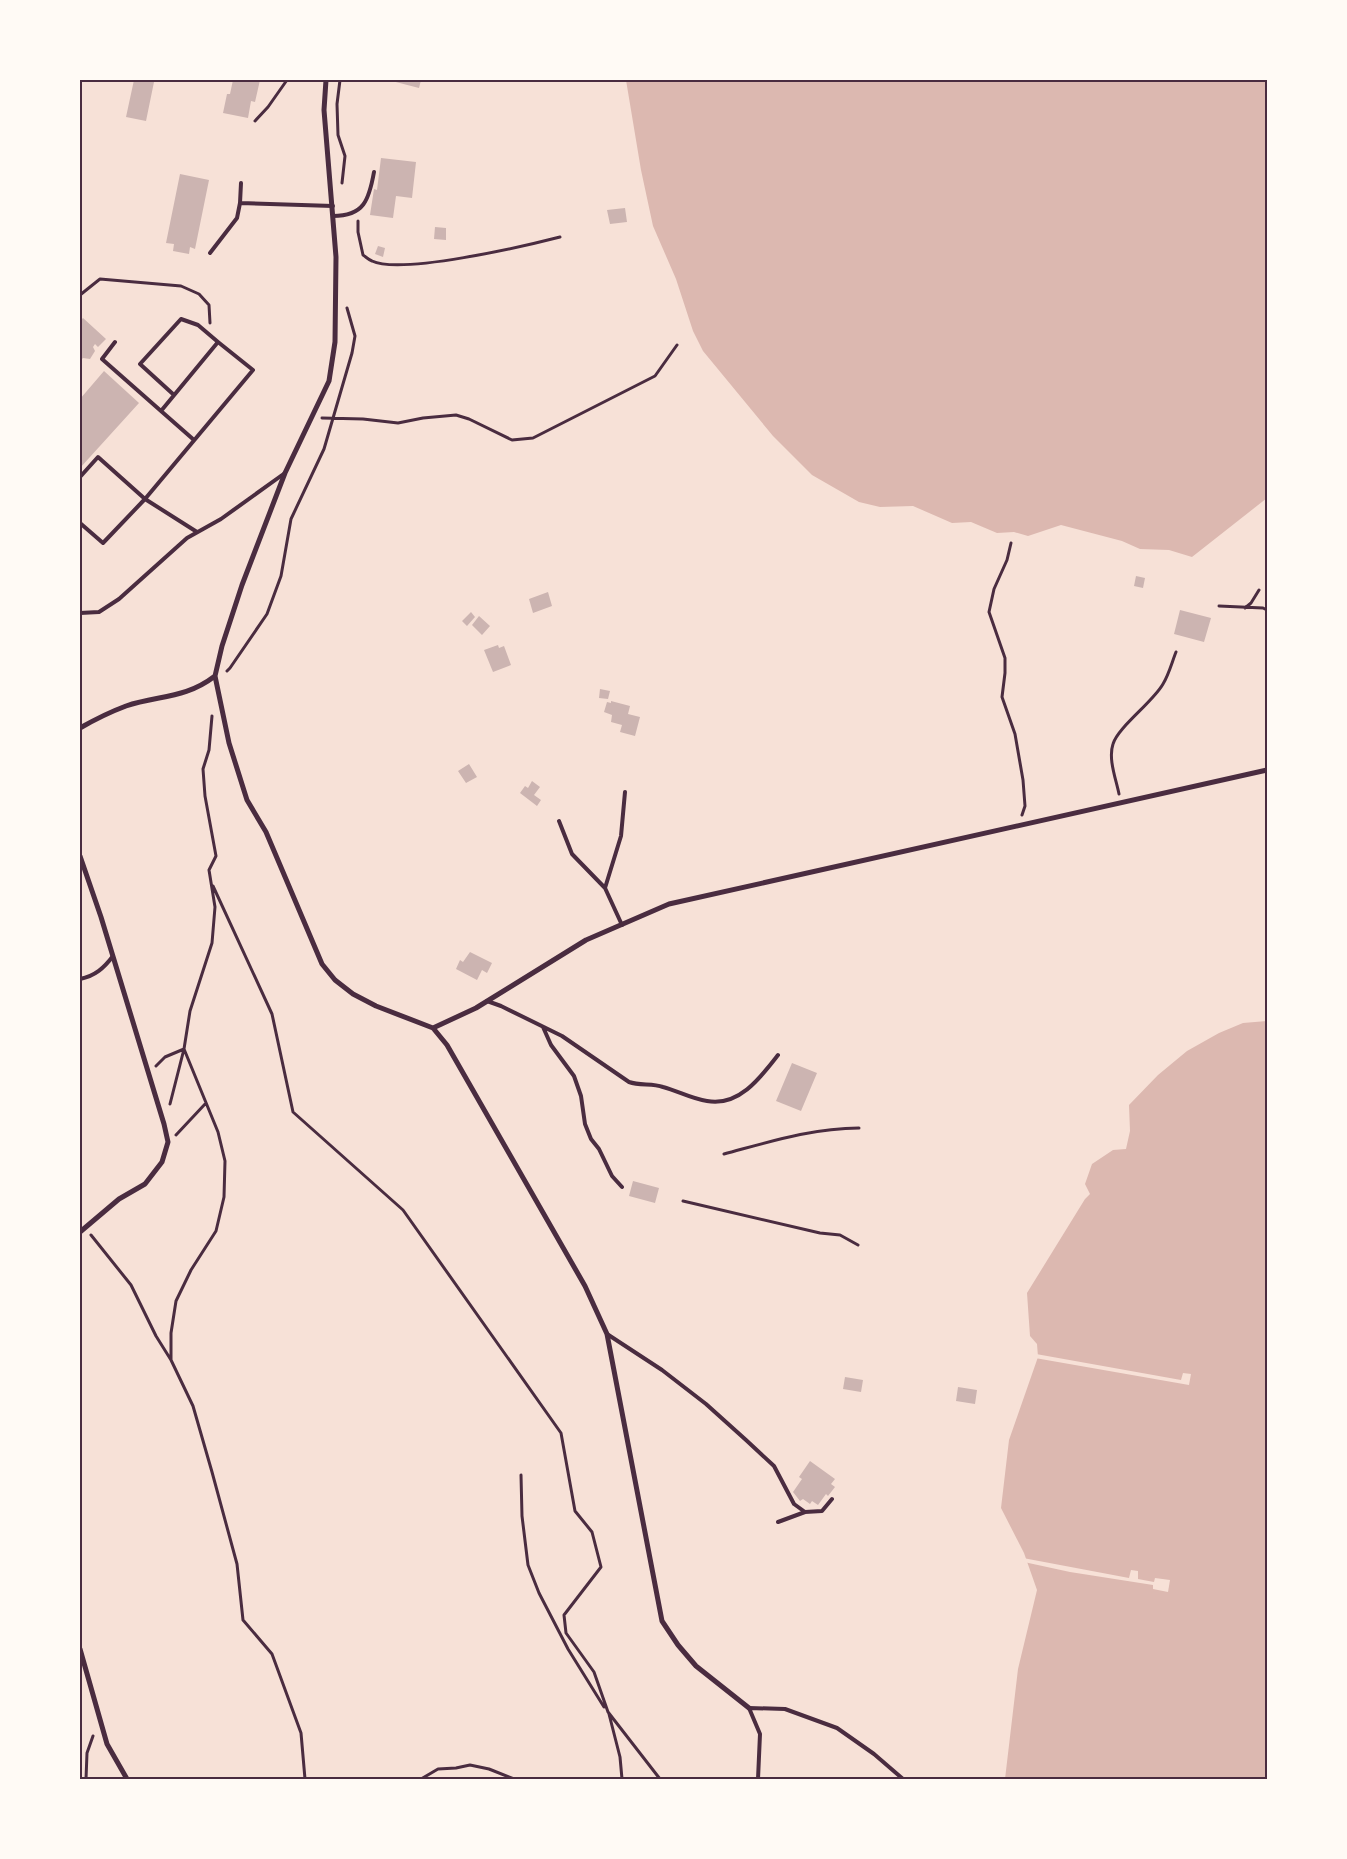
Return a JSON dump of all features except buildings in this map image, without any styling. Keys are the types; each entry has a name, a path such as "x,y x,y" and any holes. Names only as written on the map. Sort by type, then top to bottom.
{"street":[{"path":"326,80 324,110 336,257 336,342 329,381 285,473 242,585 215,676 228,743 247,800 266,832 322,964 336,980 353,994 376,1006 433,1028 447,1045 585,1286 607,1334 662,1620 678,1646 696,1666 749,1708"},
{"path":"80,728 127,706 175,696 202,686 215,676"},
{"path":"433,1028 487,1001 586,940 669,904 1267,770"},
{"path":"80,856 114,956 168,1142 162,1162 145,1184 119,1199 82,1229"},
{"path":"80,1649 107,1744 127,1779"}],"lane":[{"path":"333,216 352,215 359,211 365,203 374,172"},
{"path":"210,253 237,218 241,183"},
{"path":"240,203 333,206"},
{"path":"80,523 103,543 145,499 253,370 198,325 181,319 140,364 174,395"},
{"path":"116,342 102,359 194,440"},
{"path":"161,411 218,342"},
{"path":"80,478 98,457 145,499 197,532"},
{"path":"80,613 99,612 119,599 187,538 221,519 285,473"},
{"path":"604,888 621,836 625,792"},
{"path":"559,821 572,854 604,888 622,925"},
{"path":"80,979 103,969 114,956"},
{"path":"487,1001 562,1036 629,1082 638,1085 657,1085 708,1102 728,1100 745,1091 760,1079 778,1055"},
{"path":"543,1027 551,1045 574,1076 581,1096 585,1124 591,1140 599,1149 612,1176 622,1187"},
{"path":"607,1334 662,1370 706,1404 740,1434 774,1466 794,1504 805,1512"},
{"path":"778,1522 805,1512 822,1512 832,1499"},
{"path":"752,1779 759,1779 760,1734 749,1708 785,1709 837,1728 874,1754 903,1779"}],"path":[{"path":"255,122 287,80"},
{"path":"359,211 358,232 363,255 373,262 416,264 502,250 560,237"},
{"path":"80,295 100,279 181,286 199,294 209,305 210,324 207,333"},
{"path":"311,418 363,419 398,424 423,418 456,415 512,440 533,438 655,376 677,345"},
{"path":"1011,543 1007,560 994,589 989,612 1005,658 1002,697 1015,734 1023,780 1024,806 1018,826"},
{"path":"1244,608 1251,603 1259,590"},
{"path":"1219,606 1262,608 1267,610"},
{"path":"1122,804 1112,762 1112,744 1118,734 1163,684 1176,652"},
{"path":"164,1124 184,1049 190,1010 212,942 214,907 210,870 216,856 205,796 203,769 209,750 212,710"},
{"path":"211,883 272,1014 293,1112 403,1210 561,1433 575,1511 592,1532 601,1567 564,1615 566,1633 594,1672 608,1712 620,1757 622,1779"},
{"path":"149,1074 165,1057 184,1049"},
{"path":"171,1360 171,1333 176,1301 191,1270 216,1231 224,1197 225,1161 218,1132 184,1049"},
{"path":"168,1142 207,1103"},
{"path":"724,1154 780,1138 840,1128 859,1128"},
{"path":"683,1201 820,1233 840,1235 858,1245"},
{"path":"82,1229 132,1285 156,1336 171,1360 193,1406 237,1564 243,1620 272,1654 301,1733 305,1779"},
{"path":"521,1475 522,1516 528,1565 539,1593 568,1649 608,1712 660,1779"},
{"path":"86,1779 87,1753 100,1720"},
{"path":"421,1779 438,1769 470,1765 489,1769 514,1779"}],"shaded area":[{"path":"626,80 1267,80 1267,498 1192,557 1169,550 1140,549 1122,541 1061,525 1028,536 1014,532 997,533 971,522 952,523 913,506 880,507 859,502 812,475 773,436 703,351 693,331 676,279 653,226 641,170"},
{"path":"1267,1021 1267,1779 1005,1779 1018,1669 1037,1590 1024,1553 1001,1508 1009,1440 1038,1357 1037,1344 1030,1336 1027,1293 1085,1199 1090,1194 1085,1184 1092,1164 1113,1150 1126,1149 1130,1131 1129,1105 1158,1075 1187,1051 1219,1033 1243,1023"}],"pier":[{"path":"1036,1354 1181,1380 1183,1373 1191,1374 1189,1385 1035,1358"},
{"path":"1023,1558 1129,1578 1131,1570 1138,1571 1138,1579 1154,1582 1155,1578 1170,1580 1168,1592 1153,1589 1153,1585 1070,1572 1024,1562"}]}
